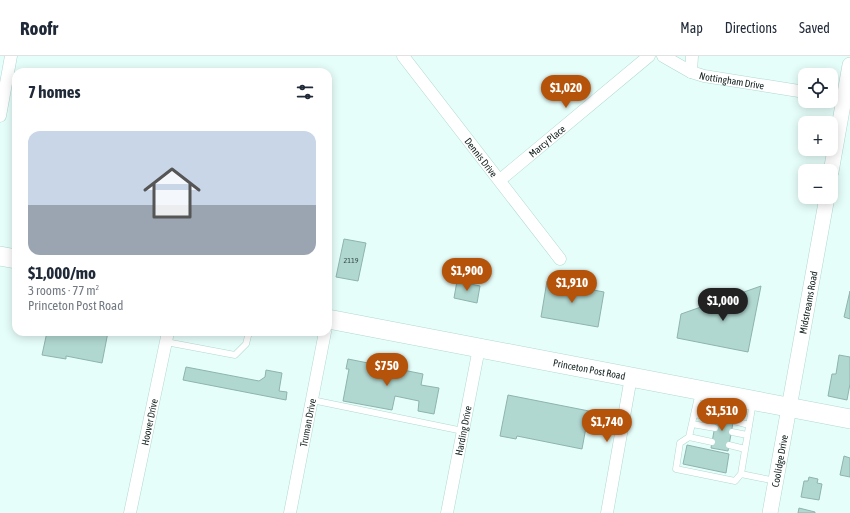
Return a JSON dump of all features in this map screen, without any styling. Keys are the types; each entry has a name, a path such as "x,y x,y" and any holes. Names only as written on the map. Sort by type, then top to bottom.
{"main road":[{"path":"0,256 12,258"},
{"name":"Princeton Post Road","path":"332,320 850,419"}],"street":[{"path":"0,116 11,56"},
{"name":"Dennis Drive","path":"403,56 560,259"},
{"name":"Marcy Place","path":"500,180 649,56"},
{"name":"Nottingham Drive","path":"662,56 691,72 798,91"},
{"path":"691,72 692,56"},
{"path":"832,164 842,97 850,65"},
{"name":"Midstreams Road","path":"788,408 825,204"},
{"name":"Truman Drive","path":"290,513 324,336"},
{"name":"Hoover Drive","path":"130,513 167,337"},
{"name":"Harding Drive","path":"447,513 479,348"},
{"path":"607,513 631,377"},
{"name":"Coolidge Drive","path":"770,513 788,408"}],"lane":[{"path":"167,337 235,355 246,344 248,336"},
{"path":"699,390 689,437 680,443 676,469 735,481 741,474 754,400"},
{"path":"312,400 463,431"},
{"path":"694,414 716,418"},
{"path":"734,421 749,424"},
{"path":"692,424 715,428"},
{"path":"732,432 747,435"},
{"path":"689,437 712,442"},
{"path":"729,445 745,449"},
{"path":"741,474 776,481"}],"building":[{"path":"344,239 366,243 358,281 336,277"},
{"path":"457,281 480,286 477,303 454,298"},
{"path":"547,281 604,292 598,327 541,317"},
{"path":"761,286 748,352 677,338 681,314"},
{"path":"850,291 850,319 844,317"},
{"path":"46,336 107,336 102,363 66,356 66,359 42,355"},
{"path":"839,355 850,357 850,384 847,400 828,396 832,374 836,374"},
{"path":"348,359 423,374 421,385 439,388 434,414 418,411 419,401 395,396 392,410 343,401 349,369 346,369"},
{"path":"186,367 259,381 265,377 266,370 282,373 279,391 287,392 286,400 183,380"},
{"path":"508,395 589,411 582,449 517,436 516,439 500,436"},
{"path":"717,414 734,417 728,451 711,448"},
{"path":"687,445 729,454 726,473 683,464"},
{"path":"844,456 850,458 850,477 840,475"},
{"path":"809,477 818,479 817,483 822,484 819,500 801,497 804,481 808,481"},
{"path":"799,508 815,512 815,513 798,513"}]}
